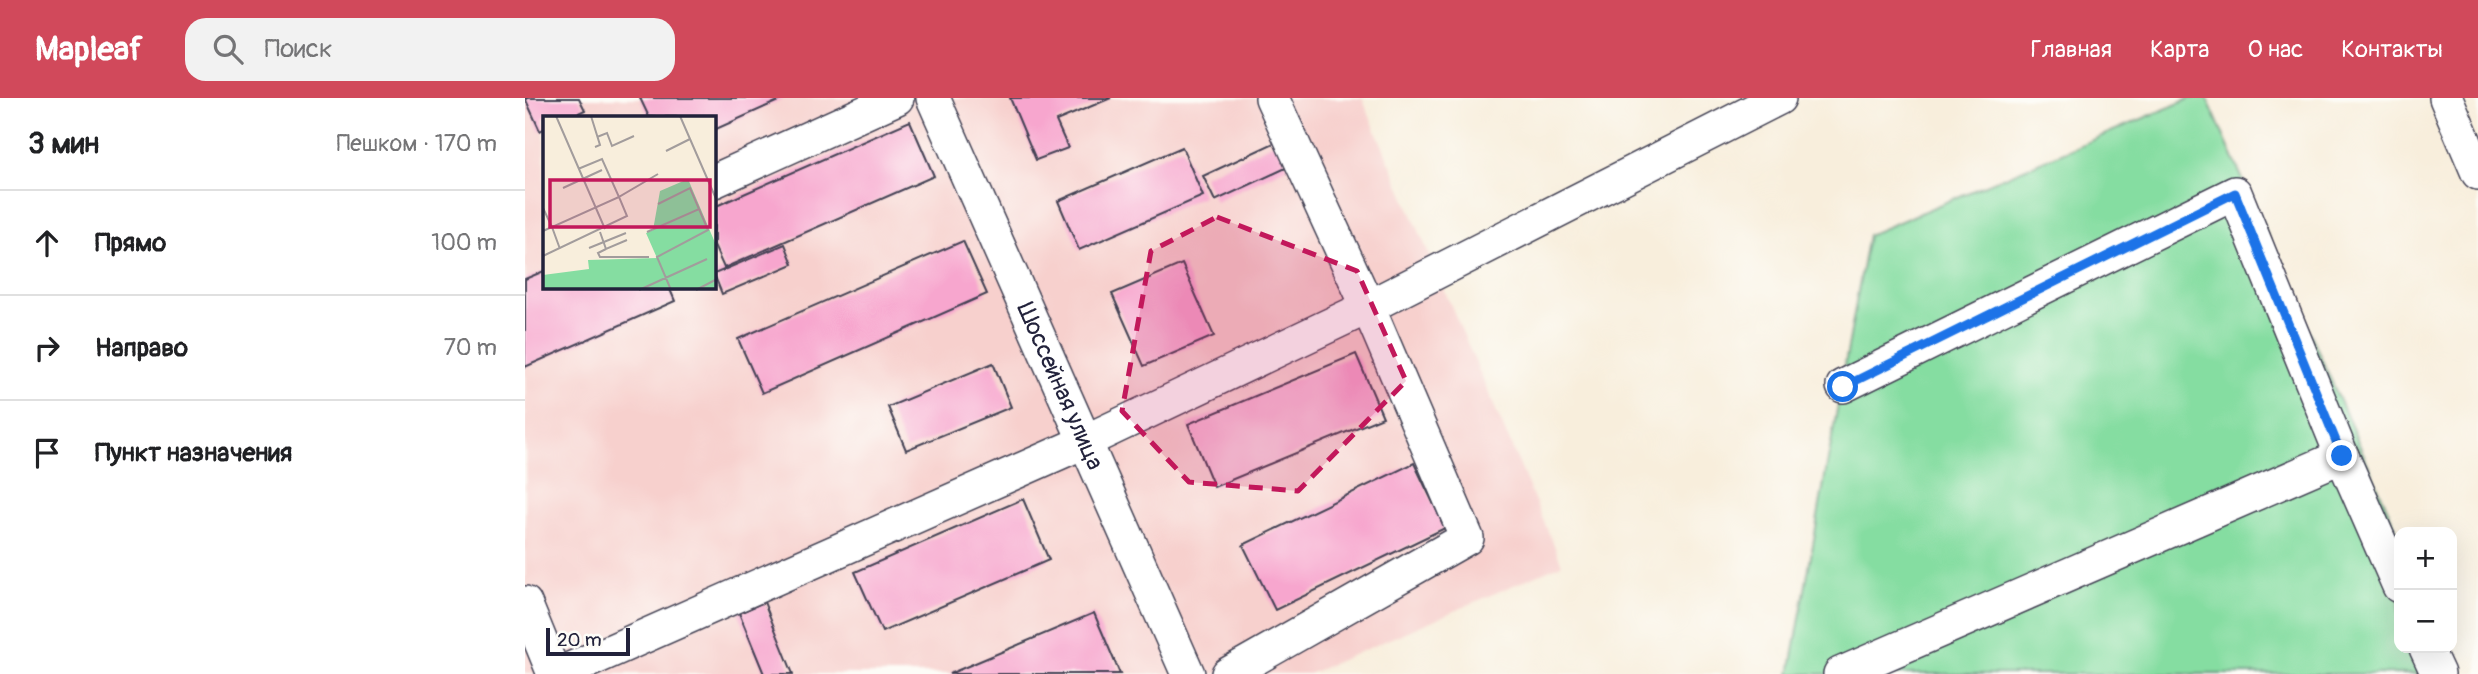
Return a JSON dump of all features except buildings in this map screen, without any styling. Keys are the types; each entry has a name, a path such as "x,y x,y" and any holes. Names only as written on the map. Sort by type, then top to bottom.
{"street":[{"path":"716,180 897,98"},
{"name":"Шоссейная улица","path":"933,98 1188,674"},
{"path":"1229,674 1467,538 1367,307 1272,98"},
{"path":"525,603 556,674 1086,441 1367,307 1779,98"},
{"path":"2446,98 2478,173"},
{"path":"1843,387 2235,193 2342,456 2394,575"},
{"path":"1840,674 2342,456"},
{"path":"2428,653 2438,674"}],"highlighted area":[{"path":"1217,217 1357,271 1406,381 1298,491 1189,482 1122,411 1151,251"}],"shaded area":[{"path":"525,98 1362,98 1562,564 1309,674 525,674"}],"green space":[{"path":"2191,98 2207,98 2395,527 2394,653 2451,653 2460,674 1790,674 1868,235"}],"route":[{"path":"1843,387 2235,193 2342,456"}]}
